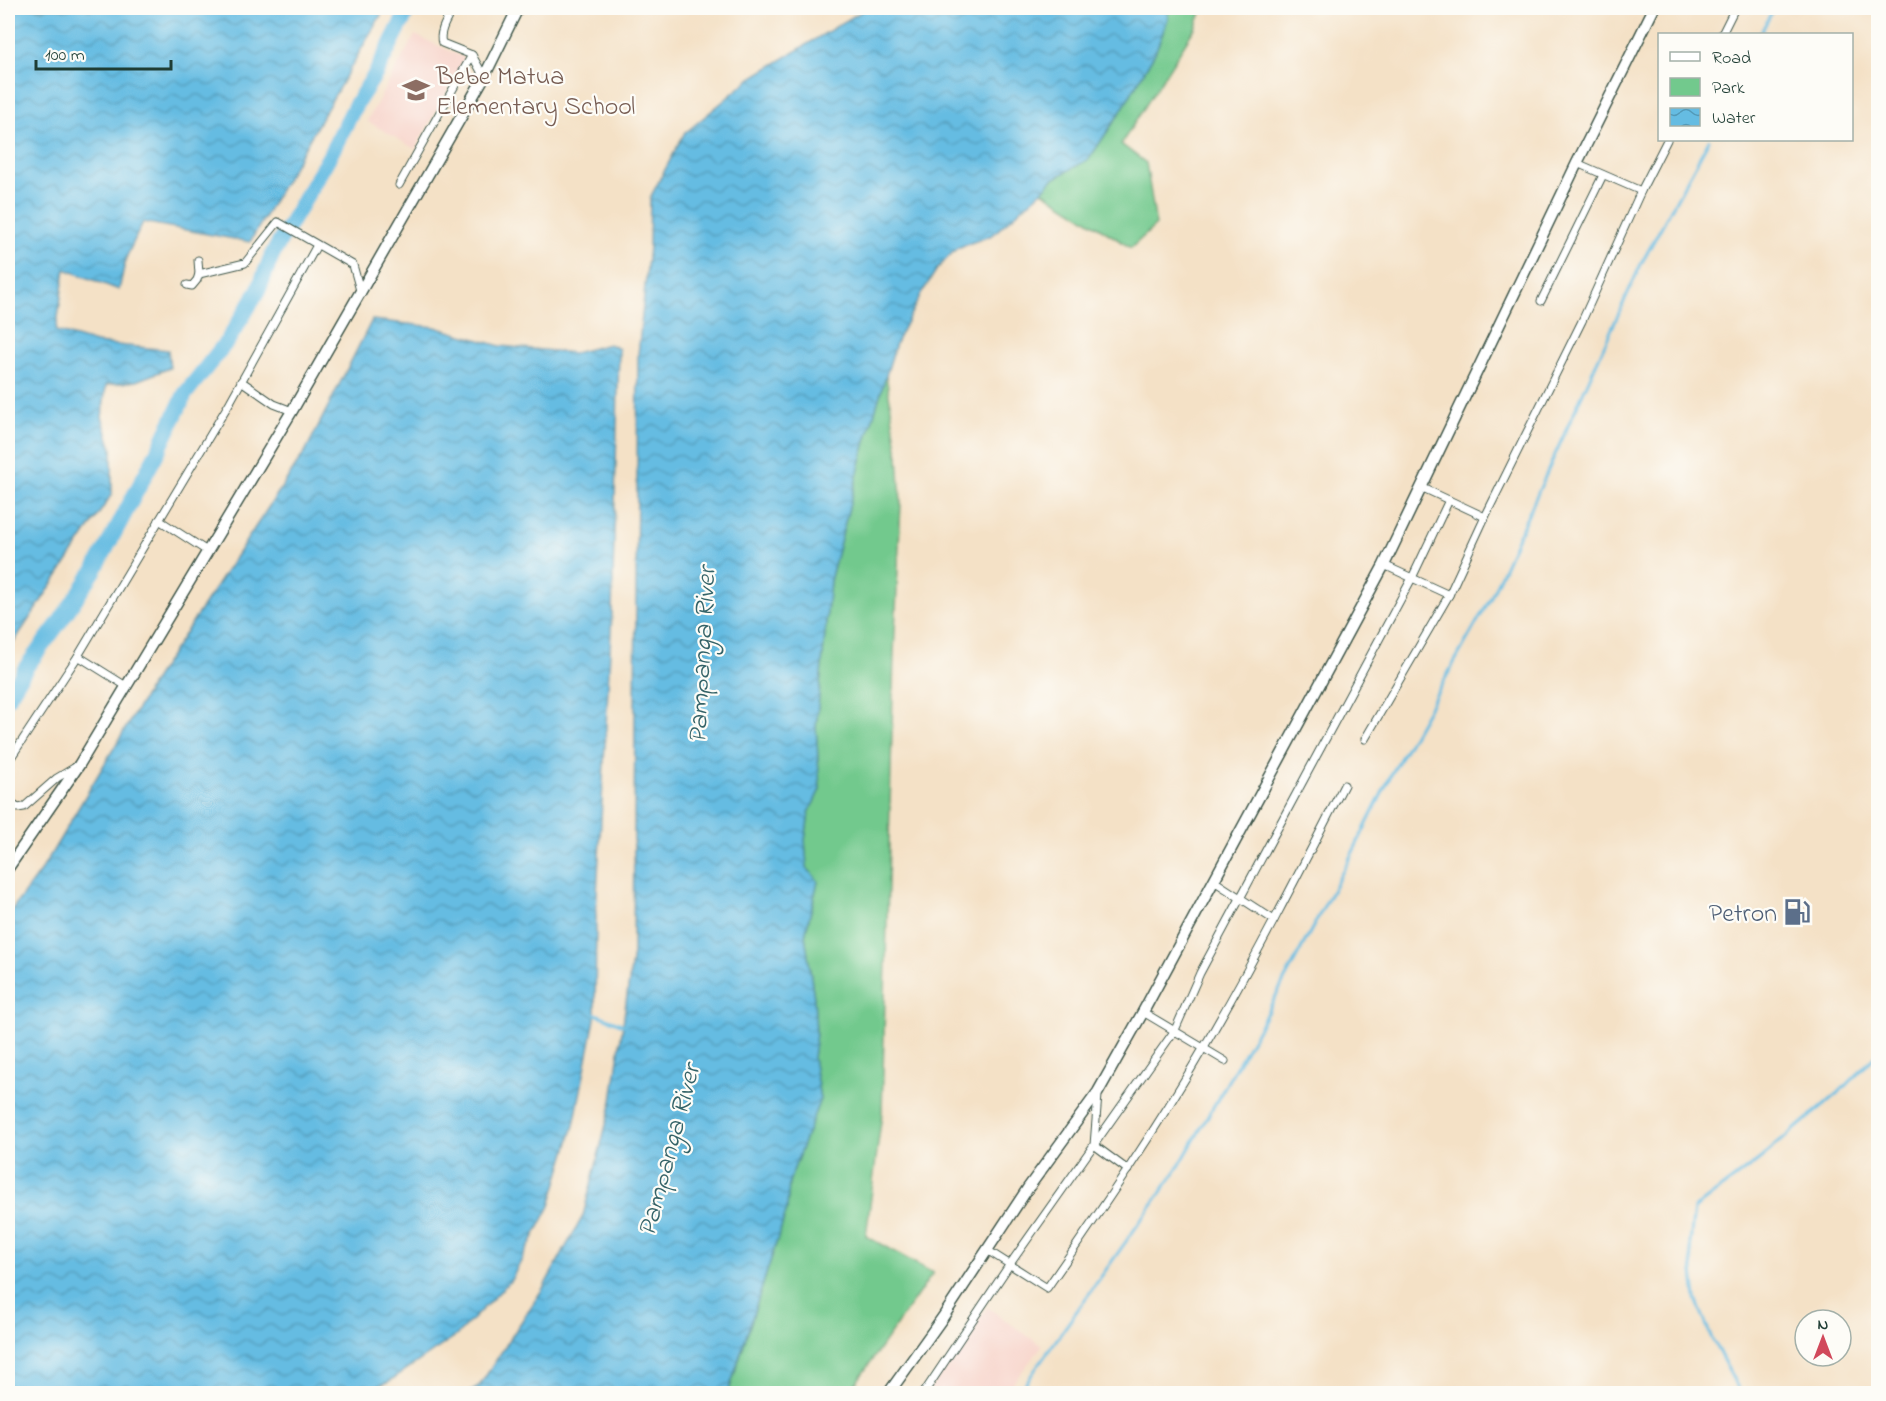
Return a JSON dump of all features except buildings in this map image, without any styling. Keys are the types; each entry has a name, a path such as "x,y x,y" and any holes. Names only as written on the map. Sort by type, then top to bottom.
{"street":[{"path":"453,8 440,38 442,43 472,55 484,77"},
{"path":"8,868 79,765 292,411 484,77 518,8"},
{"path":"888,1394 1028,1188 1098,1092 1143,1012 1384,565 1654,8"},
{"path":"1722,33 1735,8"},
{"path":"399,185 472,55"},
{"path":"1365,739 1449,595 1666,141"},
{"path":"1577,163 1641,191"},
{"path":"1541,301 1604,175"},
{"path":"199,274 245,263 278,222 353,265 361,294"},
{"path":"8,762 78,656 241,381 317,245"},
{"path":"187,285 192,286 197,280 198,260"},
{"path":"241,381 274,404 292,411"},
{"path":"1421,488 1485,517"},
{"path":"923,1394 1175,1030 1200,973 1412,578 1449,500"},
{"path":"159,520 207,551"},
{"path":"1384,565 1449,595"},
{"path":"78,656 126,686"},
{"path":"8,801 18,808 24,807 57,778 79,765"},
{"path":"987,1250 1047,1288 1128,1170 1204,1047 1274,920 1344,785"},
{"path":"1214,881 1274,920"},
{"path":"1143,1012 1225,1061"},
{"path":"1094,1145 1098,1092"},
{"path":"1094,1145 1128,1170"}],"shaded area":[{"name":"Bebe Matua Elementary School","path":"415,35 465,58 415,149 367,121"},
{"path":"987,1307 1042,1346 1005,1393 926,1394"}],"green space":[{"path":"1169,8 1203,8 1195,28 1121,144 1146,163 1156,225 1131,248 1042,191 1053,179 1089,159 1155,53 1167,21"},
{"path":"886,374 898,455 901,503 894,654 882,1113 866,1236 933,1273 849,1393 728,1394 787,1209 789,1182 820,1099 813,1058 816,1033 814,998 805,935 818,881 807,868 805,840 809,813 820,789 816,728 830,581 866,441"}],"water":[{"path":"8,8 385,8 250,242 143,222 126,258 119,290 65,269 56,331 96,343 168,350 170,368 136,381 106,385 102,417 112,449 112,494 8,651"},
{"name":"Pampanga River","path":"867,8 1169,8 1167,21 1155,53 1089,159 1053,179 992,235 957,248 937,269 896,343 866,441 830,581 816,727 820,789 809,813 805,840 807,868 818,881 805,935 814,998 816,1033 813,1058 820,1099 789,1182 787,1209 728,1393 467,1393 480,1385 542,1290 583,1216 612,1101 633,953 638,355 649,247 650,198 684,134 751,78"},
{"path":"372,320 435,327 500,346 574,353 609,344 619,349 612,613 596,913 595,1019 574,1125 550,1206 511,1280 457,1335 388,1382 357,1393 8,1393 8,915 44,866 156,677 305,452"}],"waterway":[{"path":"8,697 94,571 160,447 185,394 228,340 258,291 272,255 330,155 356,104 376,73 409,8"},
{"path":"1761,33 1774,8"},
{"path":"1018,1394 1178,1168 1262,1022 1354,850 1392,773 1490,599 1641,264 1708,141"},
{"path":"593,1013 626,1026"},
{"path":"1741,1394 1712,1339 1696,1299 1690,1243 1694,1209 1761,1158 1847,1085 1878,1053"}],"place":[{"name":"Bebe Matua Elementary School","path":"416,90"},
{"name":"Petron","path":"1797,912"}]}
